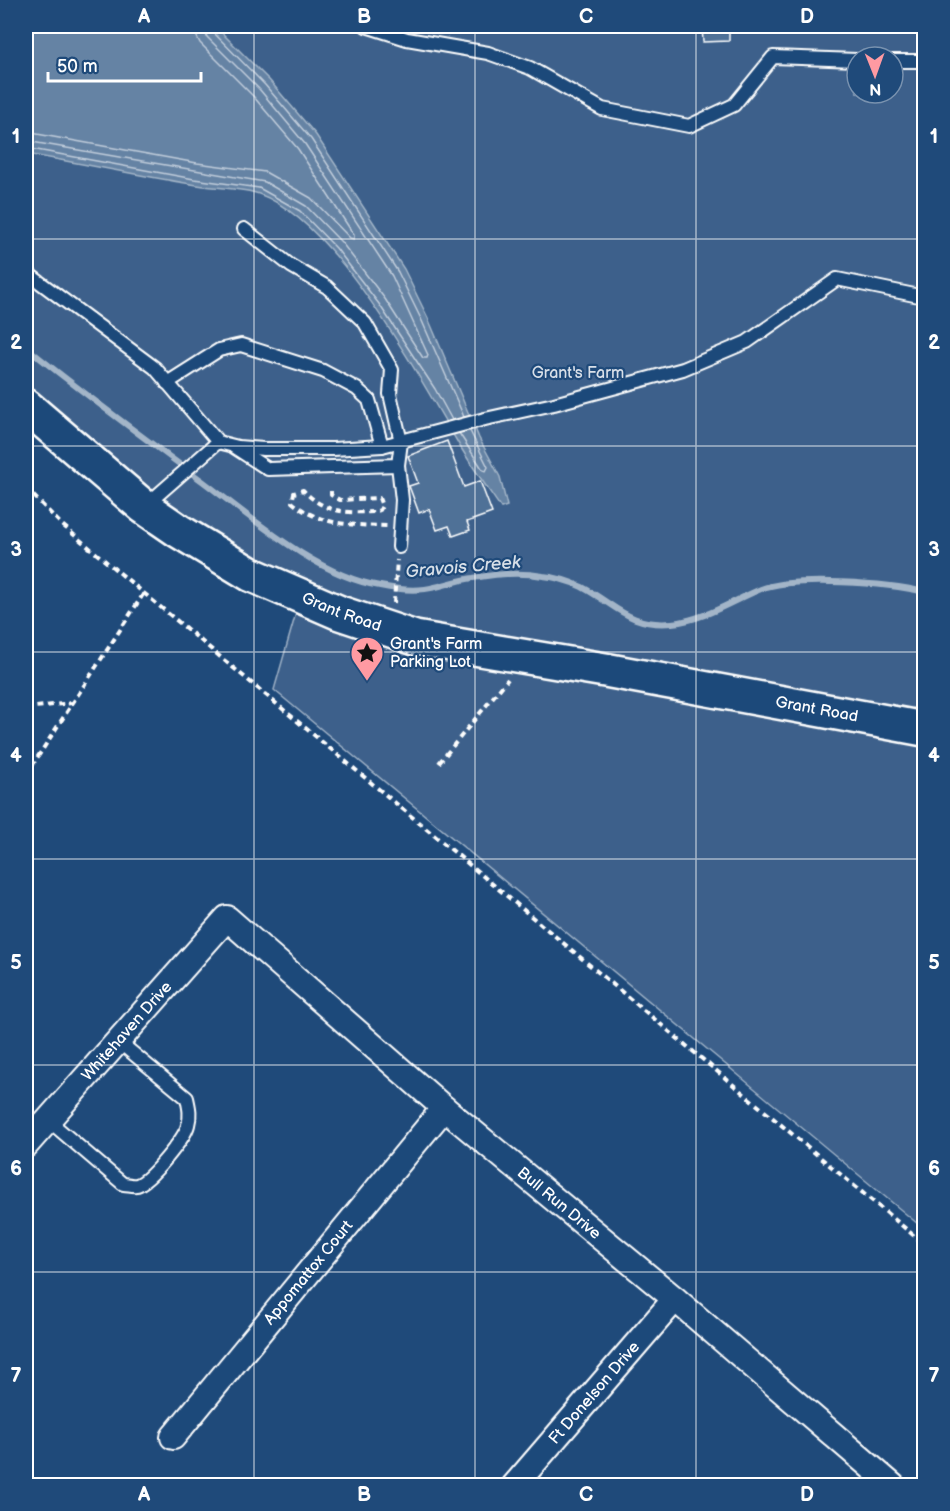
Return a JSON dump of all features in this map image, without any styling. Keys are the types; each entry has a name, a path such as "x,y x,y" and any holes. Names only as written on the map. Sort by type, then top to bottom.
{"street":[{"name":"Grant Road","path":"27,411 144,507 179,531 250,574 340,613 415,638 605,670 924,729"},
{"name":"Whitehaven Drive","path":"26,1145 227,918"},
{"name":"Bull Run Drive","path":"227,918 444,1108 675,1299 890,1484"},
{"name":"Appomattox Court","path":"173,1437 444,1108"},
{"name":"Ft Donelson Drive","path":"514,1485 675,1299"}],"lane":[{"path":"366,26 407,39 488,53 530,69 602,109 689,126 734,105 773,57 845,60"},
{"path":"905,61 924,62"},
{"path":"244,229 291,266 327,287 365,323 392,370 390,394 401,442 398,465 402,500 399,547"},
{"path":"26,272 155,368 224,444 268,469 398,465"},
{"path":"144,507 200,458 224,444 276,449 382,446 554,404 683,369 747,342 837,279 924,297"},
{"path":"167,383 219,350 241,345 323,371 357,388 369,400 382,446"},
{"path":"48,1120 123,1184 136,1186 144,1181 168,1156 188,1127 190,1111 187,1098 118,1041"}],"path":[{"path":"26,488 61,524 924,1244"},
{"path":"331,491 331,495 340,500 379,498 382,506 375,512 332,510 315,502 303,490 294,493 292,502 318,519 334,523 399,527"},
{"path":"393,612 399,547"},
{"path":"26,775 144,593"},
{"path":"439,763 512,675 501,673"},
{"path":"26,708 73,703"},
{"path":"26,764 31,767"}],"green space":[{"name":"Grant's Farm","path":"26,26 924,26 924,1229 274,690 304,585 178,517 26,393"}],"water":[{"path":"26,26 215,26 270,81 316,135 404,269 428,318 479,438 500,477 507,506 501,508 473,467 372,303 317,235 288,210 252,192 199,185 26,154"}],"building":[{"path":"702,26 729,26 729,41 703,42"},
{"path":"447,441 464,487 480,481 492,513 467,522 470,530 453,536 449,526 437,530 429,509 419,513 409,486 418,483 408,456"}],"waterway":[{"name":"Gravois Creek","path":"26,347 288,545 334,571 357,580 391,588 414,590 490,575 535,575 563,580 582,587 634,618 657,623 672,623 695,618 761,589 776,585 842,582 924,592"}],"place":[{"name":"Grant's Farm Parking Lot","path":"367,682"}]}
